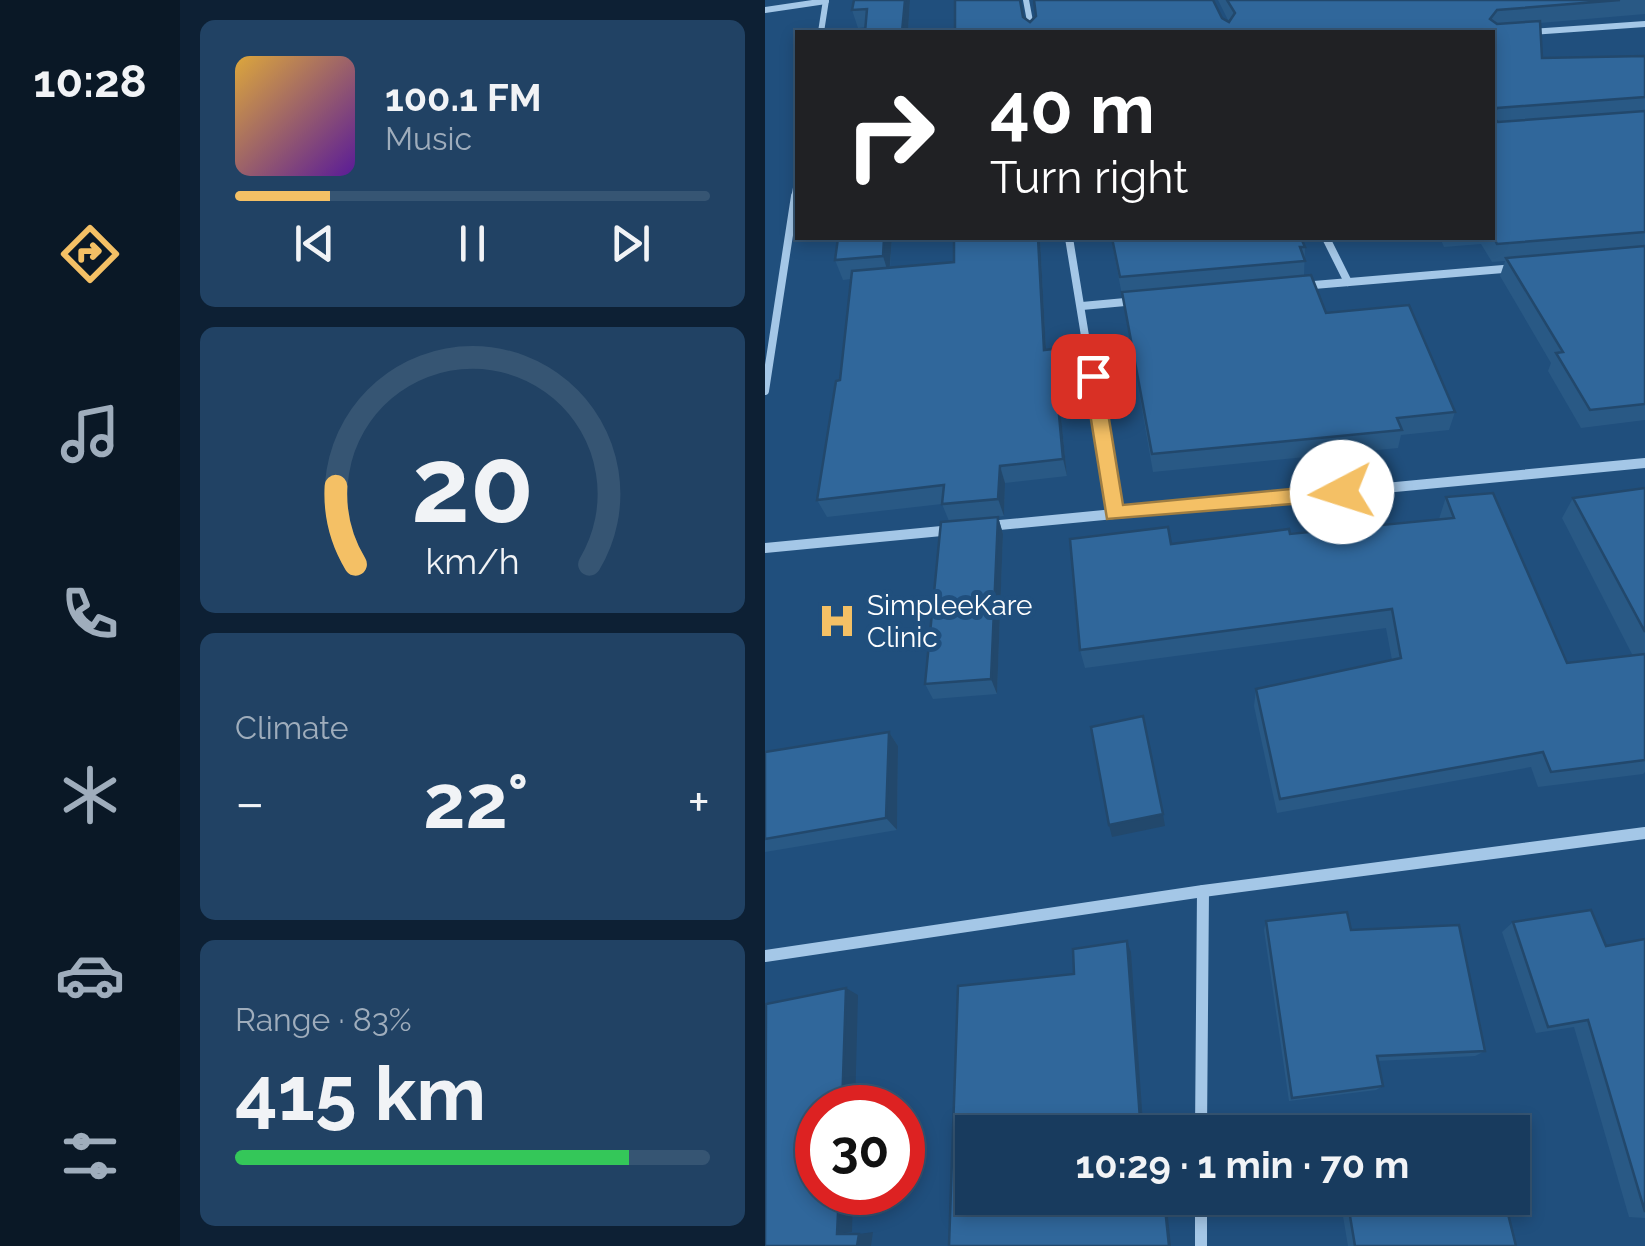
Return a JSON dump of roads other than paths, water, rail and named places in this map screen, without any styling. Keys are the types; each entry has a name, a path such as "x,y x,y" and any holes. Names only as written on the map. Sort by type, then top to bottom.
{"street":[{"path":"765,10 826,0 821,30"},
{"path":"1026,0 1032,30"},
{"path":"1531,32 1645,24"},
{"path":"765,391 795,195"},
{"path":"1069,240 1115,514"},
{"path":"1327,240 1348,282"},
{"path":"1291,288 1526,267"},
{"path":"1082,306 1139,301"},
{"path":"979,527 1645,462"},
{"path":"765,548 959,529"},
{"path":"765,956 1203,891 1645,834"},
{"path":"1201,1115 1203,891"},
{"path":"1201,1215 1201,1246"}],"place":[{"name":"SimpleeKare Clinic","path":"837,621"}]}
